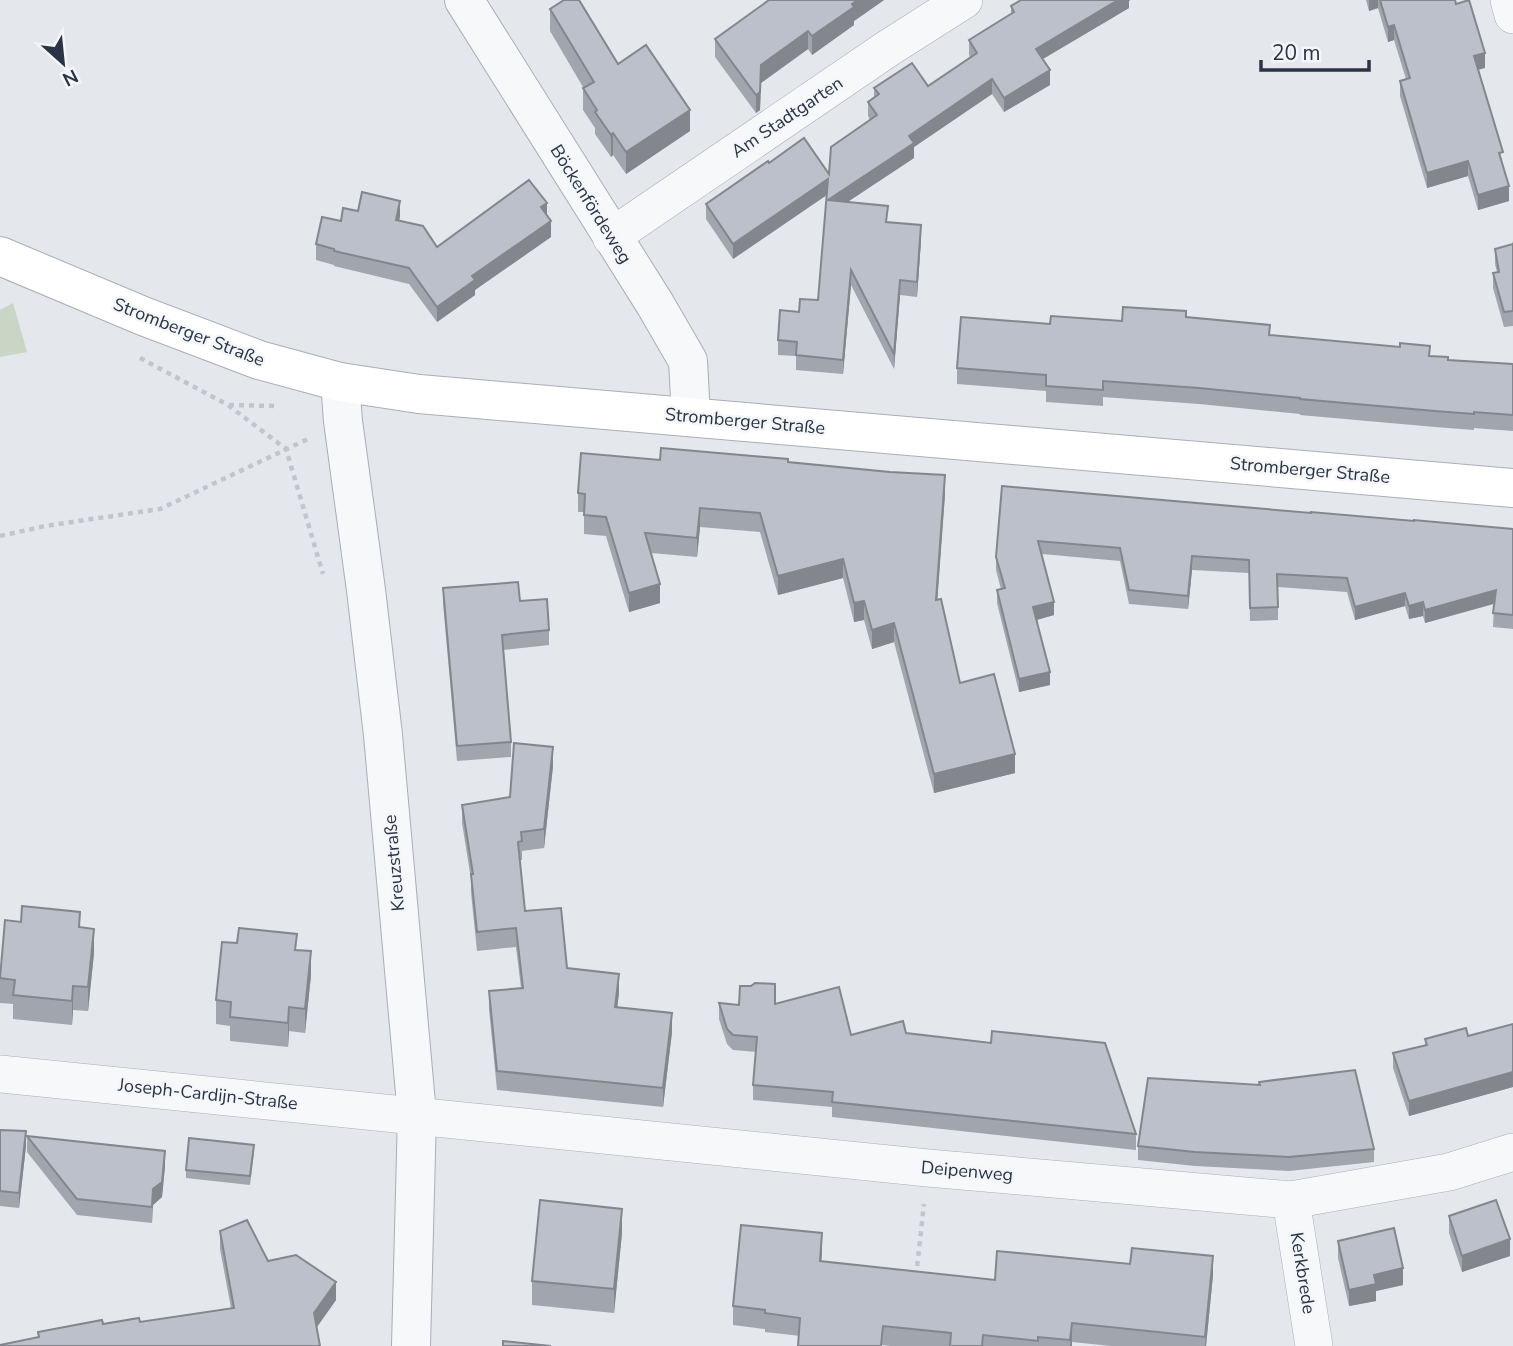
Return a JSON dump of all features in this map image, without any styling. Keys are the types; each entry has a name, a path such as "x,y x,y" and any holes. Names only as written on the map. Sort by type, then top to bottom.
{"main road":[{"name":"Stromberger Straße","path":"0,256 142,316 259,360 340,382 419,394 1513,488"}],"street":[{"name":"Böckenfördeweg","path":"464,0 688,361 691,416"},
{"name":"Am Stadtgarten","path":"611,237 887,49 964,0"},
{"path":"1509,0 1513,15"},
{"name":"Kreuzstraße","path":"340,382 381,722 417,1115 411,1346"},
{"name":"Joseph-Cardijn-Straße","path":"0,1074 417,1115"},
{"name":"Deipenweg","path":"417,1115 928,1168 1291,1200 1449,1172 1513,1153"},
{"name":"Kerkbrede","path":"1291,1200 1314,1346"}],"path":[{"path":"131,353 228,405 286,449 323,574"},
{"path":"0,536 45,526 160,509 343,421"},
{"path":"916,1277 928,1168"}],"green space":[{"path":"13,303 27,352 0,357 0,310"}],"building":[{"path":"564,0 579,0 618,64 646,45 690,110 626,152 595,112 597,110 583,88 594,82 550,9"},
{"path":"769,0 858,0 852,4 854,7 812,36 808,31 761,65 760,92 756,95 715,39"},
{"path":"1021,0 1118,0 1036,49 1050,70 1004,98 992,79 909,136 914,143 828,200 888,206 886,222 921,225 917,282 900,280 894,354 851,270 843,360 796,355 797,342 778,340 780,310 799,312 800,299 818,300 828,179 733,244 706,204 804,138 829,174 831,147 877,115 868,102 879,94 874,88 912,63 928,86 977,53 969,40 1014,12 1011,6"},
{"path":"1380,0 1455,0 1456,4 1469,0 1485,53 1474,56 1503,152 1499,153 1509,186 1478,195 1468,161 1427,173 1400,81 1410,78 1394,25 1388,27"},
{"path":"529,180 547,203 541,207 551,221 472,276 475,280 437,307 409,268 334,251 316,244 322,217 341,221 343,208 358,211 362,192 400,201 396,220 423,226 437,247"},
{"path":"1513,244 1513,311 1504,312 1493,273 1499,272 1495,249"},
{"path":"1123,307 1186,311 1186,317 1270,325 1269,335 1400,347 1400,343 1430,346 1429,356 1448,357 1448,360 1513,364 1513,415 1435,411 1103,381 1103,390 1046,386 1046,375 957,368 961,317 1050,324 1051,316 1122,321"},
{"path":"661,448 788,459 788,462 890,472 945,475 936,600 941,599 960,683 994,674 1015,754 934,774 894,623 872,630 864,601 854,603 843,559 778,576 760,513 700,508 697,538 645,533 660,584 629,593 606,517 584,515 585,494 578,493 581,453 660,460"},
{"path":"1002,486 1513,529 1513,615 1493,613 1496,590 1425,610 1423,602 1409,606 1405,593 1355,607 1347,578 1277,574 1278,607 1250,608 1249,560 1192,556 1188,596 1129,590 1120,548 1038,541 1054,602 1033,607 1050,672 1019,679 997,590 1005,588 996,557"},
{"path":"518,582 520,601 547,599 549,630 502,635 511,742 457,746 443,588"},
{"path":"514,743 553,747 544,829 521,832 522,841 518,842 525,911 561,908 567,968 619,974 615,1007 672,1013 663,1088 497,1071 489,991 523,988 516,928 477,932 473,874 462,805 510,797"},
{"path":"22,906 80,912 79,927 94,929 88,987 73,986 72,1001 13,995 15,980 0,978 5,920 21,922"},
{"path":"239,928 297,934 295,950 311,951 305,1009 289,1007 288,1023 230,1017 231,1002 216,1000 222,942 237,943"},
{"path":"755,983 775,984 775,1004 839,987 851,1035 903,1021 906,1033 991,1043 992,1031 1105,1043 1136,1134 832,1102 833,1092 753,1085 757,1037 733,1035 727,1029 719,1003 739,1005 740,986 751,986"},
{"path":"1513,1024 1513,1072 1409,1101 1393,1053 1427,1045 1425,1039 1466,1028 1468,1036"},
{"path":"1355,1070 1374,1149 1289,1157 1138,1146 1148,1078 1260,1085 1259,1082"},
{"path":"0,1130 26,1131 19,1193 0,1191"},
{"path":"27,1136 165,1151 162,1182 153,1189 152,1207 77,1199"},
{"path":"189,1138 254,1145 250,1176 186,1170"},
{"path":"540,1200 622,1209 614,1289 532,1281"},
{"path":"1496,1200 1510,1239 1462,1256 1449,1216"},
{"path":"247,1220 268,1261 296,1255 336,1282 314,1313 320,1346 0,1346 39,1337 38,1332 102,1320 103,1324 139,1318 140,1322 234,1308 220,1231"},
{"path":"741,1225 822,1233 820,1261 995,1280 997,1251 1130,1264 1132,1248 1213,1256 1205,1337 1072,1323 1070,1340 1038,1337 1038,1341 983,1335 982,1346 950,1346 951,1333 883,1326 881,1346 798,1346 800,1318 733,1306"},
{"path":"1394,1228 1403,1268 1374,1275 1376,1284 1349,1290 1338,1241"},
{"path":"503,1341 551,1346 503,1346"}]}
